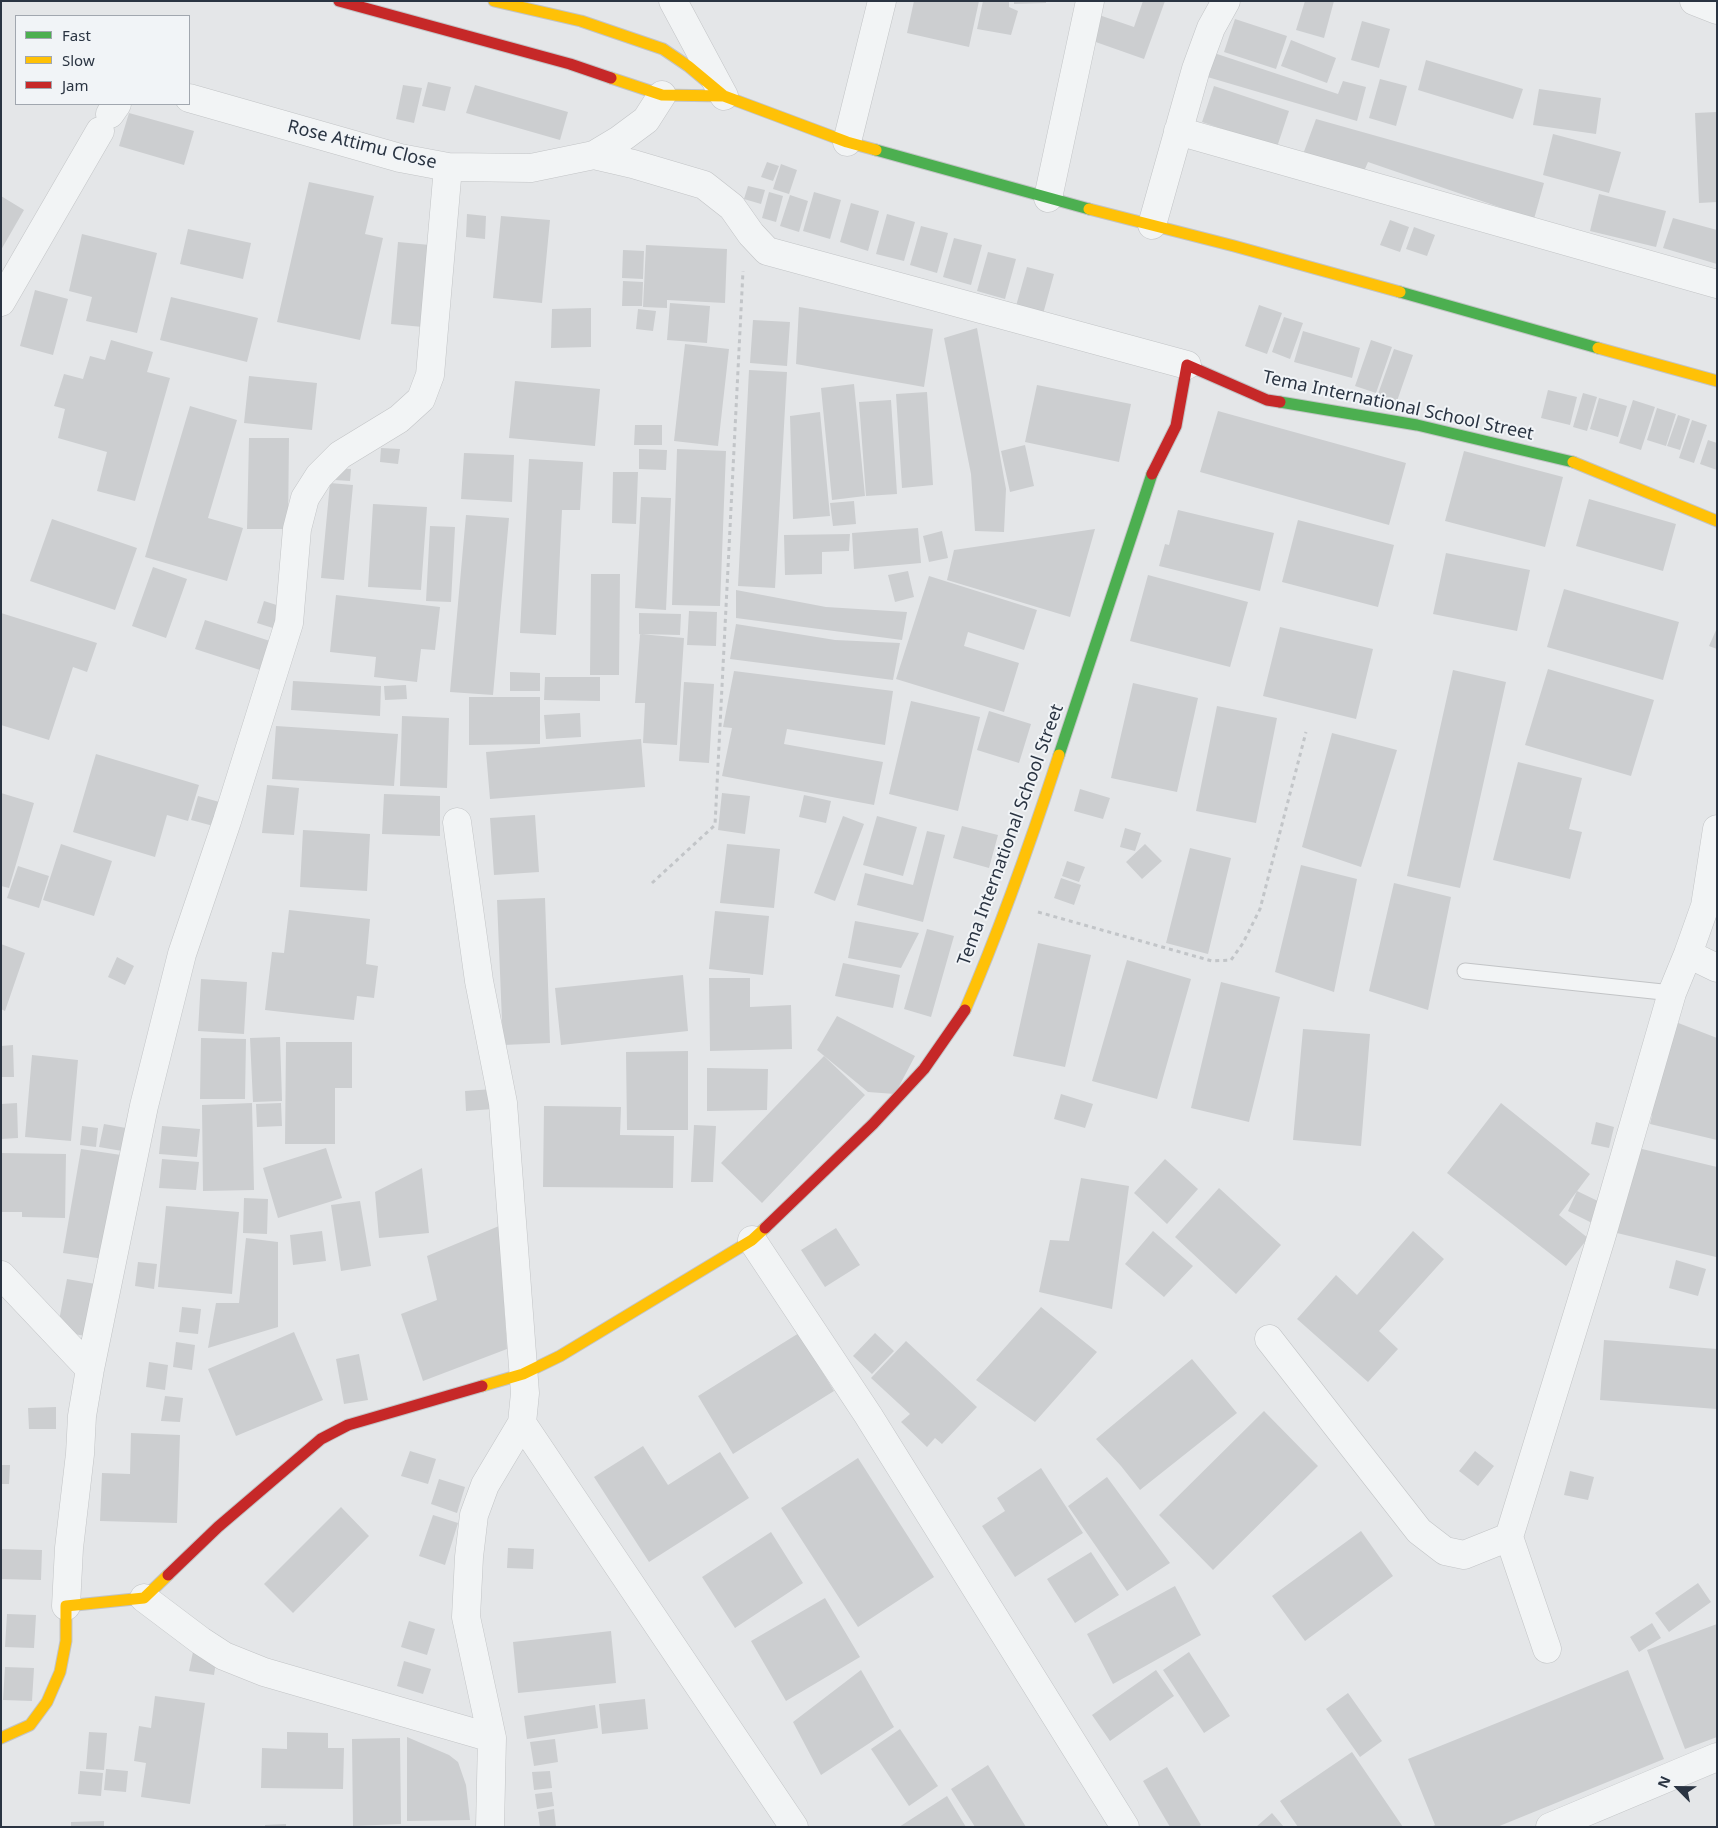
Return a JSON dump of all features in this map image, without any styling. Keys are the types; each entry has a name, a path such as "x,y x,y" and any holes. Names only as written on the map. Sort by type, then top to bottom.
{"main road":[{"path":"339,1 570,64 662,95 724,96"},
{"path":"494,1 581,21 663,49 688,66 724,96 847,142 1048,198 1234,246 1717,381"},
{"name":"Tema International School Street","path":"144,1598 218,1527 322,1439 348,1425 366,1419 523,1374 560,1356 625,1318 752,1240 873,1124 924,1069 963,1014 1009,904 1154,468 1176,426 1187,365 1267,400 1417,425 1575,462 1717,521"},
{"path":"1,1738 30,1725 47,1702 60,1672 66,1641 66,1606 144,1598"}],"street":[{"path":"674,1 724,96"},
{"path":"847,142 882,1"},
{"path":"1048,198 1090,1"},
{"path":"1152,225 1196,69 1208,36 1226,1"},
{"path":"1694,1 1717,10"},
{"name":"Rose Attimu Close","path":"190,98 400,158 448,167 531,168 594,155 619,140 646,120 662,95"},
{"path":"1,302 109,116"},
{"path":"1178,131 1717,284"},
{"path":"594,155 642,166 704,185 732,207 767,251 1187,365"},
{"path":"66,1606 69,1548 80,1454 82,1416 90,1369 144,1106 182,954 227,821 289,623 297,529 305,498 320,476 340,456 400,419 421,399 430,375 448,167"},
{"path":"457,822 479,982 502,1103 525,1393 522,1423 485,1485 474,1515 469,1558 466,1617 492,1738 490,1827"},
{"path":"1547,1649 1509,1537 1601,1238 1672,993 1688,954 1711,908 1717,830"},
{"path":"1688,954 1717,968"},
{"path":"752,1240 868,1415 1125,1827"},
{"path":"1,1276 90,1369"},
{"path":"1269,1339 1419,1531 1445,1551 1464,1555 1509,1537"},
{"path":"522,1423 794,1827"},
{"path":"144,1598 224,1656 264,1672 492,1738"},
{"path":"1550,1827 1717,1757"}],"lane":[{"path":"1465,971 1672,993"}],"path":[{"path":"652,883 715,825 745,225"},
{"path":"1009,904 1212,962 1231,960 1243,944 1260,909 1306,732"}],"building":[{"path":"914,1 979,1 969,47 907,33"},
{"path":"983,1 1009,1 1009,7 1018,11 1011,35 977,29"},
{"path":"1014,1 1046,1 1046,3 1014,4"},
{"path":"1143,1 1165,1 1144,59 1090,40 1099,15 1134,27"},
{"path":"1305,1 1334,1 1324,38 1296,30"},
{"path":"1235,19 1287,36 1276,69 1224,52"},
{"path":"1362,21 1390,29 1379,68 1351,60"},
{"path":"1291,40 1336,58 1327,83 1281,66"},
{"path":"1211,52 1338,94 1343,81 1366,87 1357,121 1204,76"},
{"path":"1426,60 1523,89 1513,119 1418,90"},
{"path":"1380,79 1407,86 1396,126 1369,118"},
{"path":"428,82 451,87 445,111 422,106"},
{"path":"403,85 422,88 414,123 396,119"},
{"path":"475,85 568,112 560,140 466,113"},
{"path":"1214,86 1289,111 1277,147 1202,122"},
{"path":"1539,89 1601,98 1596,134 1533,125"},
{"path":"1717,112 1717,202 1699,203 1695,113"},
{"path":"129,113 194,131 184,165 119,146"},
{"path":"1316,119 1544,183 1534,219 1368,162 1362,176 1302,157"},
{"path":"1553,134 1621,152 1609,193 1543,175"},
{"path":"767,162 779,166 773,181 761,177"},
{"path":"781,164 797,170 789,194 773,189"},
{"path":"309,182 374,196 365,234 383,238 360,340 277,322"},
{"path":"748,186 765,190 761,204 744,199"},
{"path":"769,192 783,196 776,222 762,218"},
{"path":"814,192 841,200 830,239 803,231"},
{"path":"1599,194 1666,211 1656,247 1590,231"},
{"path":"790,195 808,201 799,232 780,226"},
{"path":"1,196 24,210 1,250"},
{"path":"851,203 879,211 868,251 840,242"},
{"path":"467,214 486,216 485,239 466,237"},
{"path":"887,214 915,222 904,261 876,254"},
{"path":"501,216 550,220 542,303 493,298"},
{"path":"1673,218 1717,230 1717,264 1663,248"},
{"path":"1390,220 1409,227 1400,252 1380,245"},
{"path":"921,226 948,233 937,273 910,265"},
{"path":"1414,227 1435,235 1427,256 1406,249"},
{"path":"188,229 251,243 243,279 180,264"},
{"path":"82,234 157,253 137,333 86,321 92,297 69,291"},
{"path":"954,238 982,245 971,285 943,277"},
{"path":"398,242 430,245 423,327 391,324"},
{"path":"646,245 727,249 725,303 667,300 667,308 643,307"},
{"path":"623,250 644,251 643,279 622,278"},
{"path":"988,252 1016,259 1005,299 977,291"},
{"path":"1027,267 1054,274 1043,314 1016,306"},
{"path":"623,281 643,282 642,306 622,306"},
{"path":"35,290 68,299 53,355 20,346"},
{"path":"171,297 258,318 247,362 160,340"},
{"path":"670,303 710,306 707,343 667,340"},
{"path":"1259,305 1282,313 1267,354 1245,346"},
{"path":"799,307 933,329 924,387 796,364"},
{"path":"591,308 591,347 551,348 552,309"},
{"path":"638,309 656,311 653,331 636,329"},
{"path":"1284,317 1303,323 1290,359 1272,352"},
{"path":"753,320 790,322 787,366 750,363"},
{"path":"977,328 1006,489 1004,532 975,531 971,474 944,338"},
{"path":"1303,331 1360,348 1352,378 1294,362"},
{"path":"111,340 153,352 147,372 170,378 135,501 97,491 107,452 58,438 65,409 54,406 64,374 83,379 90,356 105,360"},
{"path":"1371,340 1392,347 1376,393 1355,386"},
{"path":"685,344 729,349 718,446 674,441"},
{"path":"1394,349 1413,355 1397,401 1378,394"},
{"path":"749,370 787,372 775,588 738,586"},
{"path":"249,376 317,383 312,430 244,423"},
{"path":"515,381 600,389 595,446 509,438"},
{"path":"854,384 865,496 832,500 821,388"},
{"path":"1037,385 1131,404 1119,462 1025,442"},
{"path":"1548,390 1577,397 1570,425 1541,418"},
{"path":"927,392 933,485 902,488 896,394"},
{"path":"1583,393 1597,397 1587,431 1573,427"},
{"path":"1599,398 1627,406 1618,437 1590,429"},
{"path":"891,400 897,494 866,496 859,402"},
{"path":"1633,400 1655,407 1641,450 1619,443"},
{"path":"190,406 237,420 208,518 243,528 227,581 145,557"},
{"path":"1657,408 1676,414 1666,446 1647,440"},
{"path":"1218,411 1406,463 1389,525 1200,472"},
{"path":"820,412 830,516 793,519 790,416"},
{"path":"1678,415 1690,419 1680,450 1667,446"},
{"path":"1692,420 1707,425 1694,463 1679,458"},
{"path":"635,425 662,425 662,445 634,445"},
{"path":"249,438 289,438 288,529 247,529"},
{"path":"1708,440 1717,443 1717,470 1700,464"},
{"path":"1025,445 1034,486 1010,492 1001,451"},
{"path":"381,448 400,449 398,464 380,462"},
{"path":"639,449 667,450 666,470 639,469"},
{"path":"677,449 726,451 720,606 672,605"},
{"path":"1464,451 1563,477 1545,547 1445,521"},
{"path":"464,453 514,455 512,502 461,499"},
{"path":"529,459 583,462 580,510 562,510 556,635 520,633"},
{"path":"336,468 351,469 350,481 335,480"},
{"path":"613,472 638,472 636,524 612,523"},
{"path":"330,483 353,485 344,580 321,578"},
{"path":"641,497 671,498 666,610 635,608"},
{"path":"1589,499 1676,524 1663,571 1576,546"},
{"path":"854,501 856,524 833,526 830,503"},
{"path":"373,504 427,507 421,590 368,587"},
{"path":"1178,510 1274,533 1260,591 1159,566 1165,544 1169,545"},
{"path":"466,515 509,518 493,695 450,692"},
{"path":"52,519 137,548 115,610 30,581"},
{"path":"1298,520 1394,545 1378,607 1282,582"},
{"path":"430,526 455,527 451,602 426,601"},
{"path":"918,528 921,563 854,569 852,533"},
{"path":"1095,529 1070,617 947,580 954,550"},
{"path":"942,531 948,558 929,562 923,536"},
{"path":"850,534 849,551 822,552 822,574 785,575 784,535"},
{"path":"1446,553 1530,570 1517,631 1433,614"},
{"path":"153,567 187,579 166,638 132,626"},
{"path":"908,571 914,597 895,602 888,575"},
{"path":"591,574 620,574 619,675 590,675"},
{"path":"1148,575 1248,602 1230,667 1130,641"},
{"path":"929,576 1037,610 1024,650 968,632 964,646 1019,663 1004,712 896,679"},
{"path":"1564,589 1679,622 1663,680 1547,647"},
{"path":"736,590 826,607 907,612 902,640 736,618"},
{"path":"336,595 440,607 435,650 421,649 417,682 374,677 376,657 330,652"},
{"path":"264,601 283,607 276,629 257,623"},
{"path":"689,611 717,612 716,646 687,645"},
{"path":"1,613 97,643 87,672 73,667 49,740 1,725"},
{"path":"639,613 681,614 680,635 639,634"},
{"path":"205,620 270,641 260,670 195,649"},
{"path":"736,624 835,640 900,643 893,680 730,659"},
{"path":"1280,627 1373,649 1356,719 1263,696"},
{"path":"1717,628 1717,649 1709,646"},
{"path":"640,634 684,638 677,745 643,743 645,703 635,703"},
{"path":"1548,669 1654,700 1631,776 1525,745"},
{"path":"1453,670 1506,682 1460,888 1407,876"},
{"path":"734,671 893,691 885,745 787,729 784,744 883,762 874,805 722,776 732,728 723,727"},
{"path":"510,672 540,673 540,691 510,691"},
{"path":"545,677 600,677 600,701 544,700"},
{"path":"293,681 381,686 380,716 291,710"},
{"path":"684,682 714,684 709,763 679,761"},
{"path":"1133,683 1198,698 1177,792 1111,778"},
{"path":"406,685 407,699 385,700 384,686"},
{"path":"469,697 540,697 540,744 469,745"},
{"path":"911,701 980,717 958,811 889,794"},
{"path":"1217,706 1277,718 1256,823 1196,811"},
{"path":"989,711 1031,724 1019,763 977,750"},
{"path":"580,713 581,737 546,739 544,715"},
{"path":"402,716 449,718 447,788 400,786"},
{"path":"276,726 398,734 394,786 272,779"},
{"path":"1332,733 1397,750 1361,867 1302,847"},
{"path":"641,739 645,787 490,799 486,752"},
{"path":"96,754 199,785 188,821 167,815 155,857 73,832"},
{"path":"1518,762 1582,778 1569,829 1582,832 1570,879 1493,860"},
{"path":"267,785 299,788 294,835 262,833"},
{"path":"1080,789 1110,798 1103,819 1074,811"},
{"path":"1,793 34,803 9,888 1,886"},
{"path":"722,793 750,796 745,834 718,830"},
{"path":"384,794 440,796 440,836 382,834"},
{"path":"804,795 831,801 826,823 799,817"},
{"path":"198,796 223,803 217,827 191,820"},
{"path":"535,815 539,872 494,875 490,818"},
{"path":"843,816 864,824 835,901 814,893"},
{"path":"877,816 917,827 903,876 863,865"},
{"path":"962,826 998,835 989,868 953,858"},
{"path":"1125,828 1141,833 1135,851 1120,847"},
{"path":"303,830 370,834 367,891 300,887"},
{"path":"927,831 945,835 923,922 857,905 865,873 913,885"},
{"path":"61,844 112,861 94,916 43,900"},
{"path":"727,844 780,849 774,908 720,903"},
{"path":"1145,844 1162,861 1142,879 1126,862"},
{"path":"1190,848 1231,858 1208,954 1166,943"},
{"path":"1067,861 1085,867 1079,882 1062,876"},
{"path":"1301,865 1357,879 1334,992 1275,972"},
{"path":"18,866 49,876 39,908 7,898"},
{"path":"1061,878 1081,885 1074,905 1054,898"},
{"path":"1394,883 1451,897 1428,1010 1369,991"},
{"path":"545,898 550,1043 503,1045 497,900"},
{"path":"289,910 370,919 366,964 378,966 374,998 357,996 354,1020 265,1010 272,952 284,953"},
{"path":"715,911 769,916 763,975 709,969"},
{"path":"855,921 919,933 901,968 848,958"},
{"path":"927,929 954,936 931,1017 904,1009"},
{"path":"1038,943 1091,955 1065,1067 1013,1056"},
{"path":"1,944 25,953 5,1011 1,1009"},
{"path":"117,957 134,966 125,985 108,977"},
{"path":"1127,960 1191,979 1157,1099 1092,1081"},
{"path":"843,963 900,975 893,1008 835,996"},
{"path":"683,975 688,1031 561,1045 555,988"},
{"path":"709,978 750,978 750,1007 791,1005 792,1049 710,1051"},
{"path":"201,979 247,982 244,1034 198,1031"},
{"path":"1221,982 1280,997 1249,1122 1191,1108"},
{"path":"837,1016 915,1056 895,1094 868,1092 817,1050"},
{"path":"1668,1019 1717,1038 1717,1140 1650,1124 1652,1115 1641,1112"},
{"path":"1303,1029 1370,1034 1361,1146 1293,1140"},
{"path":"280,1037 282,1101 253,1102 250,1038"},
{"path":"201,1038 246,1039 245,1099 200,1099"},
{"path":"286,1042 352,1042 352,1088 335,1088 335,1144 285,1144"},
{"path":"13,1045 14,1077 1,1077 1,1046"},
{"path":"688,1051 688,1130 627,1130 626,1052"},
{"path":"32,1055 78,1060 71,1141 25,1137"},
{"path":"824,1056 865,1095 762,1203 721,1163"},
{"path":"707,1068 768,1069 767,1110 707,1111"},
{"path":"493,1089 493,1109 466,1111 465,1091"},
{"path":"1061,1094 1093,1104 1085,1128 1054,1119"},
{"path":"17,1103 18,1138 1,1139 1,1104"},
{"path":"252,1103 254,1190 203,1191 202,1105"},
{"path":"281,1103 282,1126 257,1127 256,1104"},
{"path":"1501,1103 1590,1174 1559,1215 1588,1238 1566,1266 1447,1173"},
{"path":"544,1106 621,1107 620,1135 674,1136 673,1188 543,1187"},
{"path":"1596,1122 1614,1127 1609,1148 1591,1144"},
{"path":"104,1124 126,1128 122,1151 99,1147"},
{"path":"694,1125 716,1126 713,1182 691,1182"},
{"path":"82,1126 98,1128 96,1147 80,1145"},
{"path":"162,1126 200,1129 197,1157 159,1154"},
{"path":"326,1148 342,1198 278,1218 263,1168"},
{"path":"1638,1148 1717,1167 1716,1257 1617,1233"},
{"path":"81,1149 121,1155 104,1259 63,1253"},
{"path":"1,1153 66,1154 65,1218 22,1217 22,1212 1,1212"},
{"path":"162,1159 199,1162 196,1190 159,1188"},
{"path":"1165,1159 1198,1189 1167,1224 1134,1193"},
{"path":"422,1168 429,1233 379,1238 375,1192"},
{"path":"1081,1178 1129,1186 1112,1309 1039,1292 1050,1240 1069,1241"},
{"path":"1219,1188 1281,1245 1236,1294 1175,1237"},
{"path":"1577,1191 1602,1203 1592,1223 1568,1211"},
{"path":"244,1198 268,1199 267,1234 243,1233"},
{"path":"360,1201 371,1266 341,1271 331,1205"},
{"path":"166,1206 239,1212 232,1294 158,1287"},
{"path":"499,1226 507,1349 423,1381 401,1314 437,1300 427,1256"},
{"path":"836,1228 860,1265 825,1287 801,1250"},
{"path":"322,1231 326,1261 293,1265 290,1235"},
{"path":"1153,1231 1193,1266 1164,1297 1125,1264"},
{"path":"1413,1231 1444,1259 1379,1331 1398,1349 1368,1382 1297,1319 1336,1275 1357,1295"},
{"path":"246,1238 278,1242 278,1327 208,1348 216,1303 239,1303"},
{"path":"1676,1260 1706,1269 1698,1296 1669,1288"},
{"path":"138,1262 157,1264 154,1289 135,1286"},
{"path":"67,1279 101,1285 91,1337 57,1331"},
{"path":"182,1307 201,1309 198,1334 179,1332"},
{"path":"1041,1307 1097,1352 1035,1422 976,1380"},
{"path":"294,1332 323,1400 236,1436 208,1369"},
{"path":"799,1333 834,1391 733,1454 698,1396"},
{"path":"875,1333 894,1351 872,1374 853,1356"},
{"path":"1604,1340 1717,1349 1717,1409 1600,1400"},
{"path":"906,1341 977,1407 942,1444 935,1438 927,1447 901,1422 910,1414 871,1378"},
{"path":"176,1342 195,1345 192,1370 173,1367"},
{"path":"359,1354 368,1400 344,1404 336,1359"},
{"path":"1192,1359 1237,1413 1140,1490 1096,1439"},
{"path":"149,1362 168,1365 165,1390 146,1387"},
{"path":"165,1396 183,1398 180,1422 161,1421"},
{"path":"56,1407 56,1429 29,1429 28,1408"},
{"path":"1264,1411 1318,1466 1213,1570 1159,1515"},
{"path":"131,1433 180,1435 177,1523 100,1521 102,1473 130,1474"},
{"path":"643,1446 668,1485 720,1452 749,1498 649,1562 594,1477"},
{"path":"410,1451 436,1459 428,1484 401,1476"},
{"path":"1475,1451 1494,1466 1478,1486 1459,1471"},
{"path":"858,1458 934,1577 858,1627 781,1508"},
{"path":"1,1465 10,1465 9,1484 1,1484"},
{"path":"1041,1468 1083,1533 1015,1577 982,1526 1005,1511 997,1498"},
{"path":"1570,1471 1594,1477 1588,1500 1564,1495"},
{"path":"1107,1477 1170,1563 1127,1591 1068,1506"},
{"path":"439,1479 465,1487 457,1513 431,1504"},
{"path":"341,1507 369,1536 293,1613 264,1584"},
{"path":"433,1515 458,1523 445,1565 419,1556"},
{"path":"1361,1531 1393,1576 1305,1641 1272,1596"},
{"path":"771,1532 803,1583 735,1628 702,1577"},
{"path":"508,1548 534,1549 533,1569 507,1568"},
{"path":"1,1549 42,1550 41,1580 1,1579"},
{"path":"1091,1552 1119,1595 1075,1623 1047,1579"},
{"path":"1698,1583 1711,1602 1669,1632 1655,1613"},
{"path":"1175,1586 1201,1635 1113,1684 1087,1634"},
{"path":"825,1598 860,1657 786,1701 751,1641"},
{"path":"7,1614 36,1615 34,1648 5,1647"},
{"path":"409,1621 435,1629 427,1655 401,1647"},
{"path":"1652,1623 1661,1638 1639,1652 1630,1637"},
{"path":"1717,1624 1717,1737 1685,1749 1647,1650"},
{"path":"611,1631 616,1683 518,1693 513,1642"},
{"path":"193,1652 217,1656 214,1675 189,1671"},
{"path":"1189,1652 1230,1716 1204,1733 1163,1670"},
{"path":"404,1661 431,1669 423,1694 397,1686"},
{"path":"5,1667 34,1668 32,1701 3,1700"},
{"path":"861,1670 894,1727 821,1775 793,1722"},
{"path":"1156,1670 1174,1696 1110,1741 1092,1715"},
{"path":"1628,1670 1664,1759 1497,1827 1431,1827 1435,1825 1408,1759"},
{"path":"1348,1693 1382,1741 1360,1757 1326,1709"},
{"path":"155,1696 205,1703 190,1804 141,1797 146,1763 134,1761 139,1726 151,1728"},
{"path":"645,1699 648,1729 602,1734 599,1704"},
{"path":"595,1705 598,1728 527,1739 524,1716"},
{"path":"900,1729 938,1786 909,1806 871,1749"},
{"path":"89,1732 107,1733 104,1770 86,1769"},
{"path":"287,1732 328,1733 328,1748 344,1748 343,1789 261,1788 262,1748 287,1749"},
{"path":"407,1737 449,1755 458,1762 466,1785 470,1820 407,1821"},
{"path":"400,1738 401,1824 353,1826 352,1739"},
{"path":"555,1739 558,1762 534,1766 530,1742"},
{"path":"1352,1752 1403,1827 1298,1827 1280,1801"},
{"path":"988,1765 1026,1827 975,1827 951,1789"},
{"path":"1167,1767 1201,1825 1198,1827 1170,1827 1143,1781"},
{"path":"106,1769 128,1771 126,1792 104,1790"},
{"path":"80,1771 103,1773 101,1796 78,1794"},
{"path":"550,1771 552,1788 534,1790 532,1772"},
{"path":"552,1792 554,1806 537,1809 535,1794"},
{"path":"947,1796 966,1827 899,1827"},
{"path":"554,1809 556,1827 540,1827 538,1812"},
{"path":"1272,1813 1284,1827 1256,1827"},
{"path":"104,1821 104,1827 71,1827 71,1822"},
{"path":"286,1824 286,1827 265,1827 265,1825"}],"traffic: fast":[{"path":"876,150 1089,209"},
{"path":"1400,292 1598,348"},
{"path":"1280,402 1417,425 1573,462"},
{"path":"1059,755 1152,474"}],"traffic: slow":[{"path":"494,1 581,21 663,49 688,66 724,96"},
{"path":"611,78 662,95 724,96 847,142 876,150"},
{"path":"1089,209 1234,246 1400,292"},
{"path":"1598,348 1717,381"},
{"path":"1573,462 1717,521"},
{"path":"965,1010 1015,884 1059,755"},
{"path":"482,1386 523,1374 560,1356 752,1240 765,1228"},
{"path":"1,1738 30,1725 47,1702 60,1672 66,1641 66,1606 144,1598 168,1575"}],"traffic: jam":[{"path":"339,1 570,64 611,78"},
{"path":"1152,474 1176,426 1187,365 1267,400 1280,402"},
{"path":"765,1228 873,1124 924,1069 965,1010"},
{"path":"168,1575 218,1527 321,1439 348,1425 482,1386"}]}
